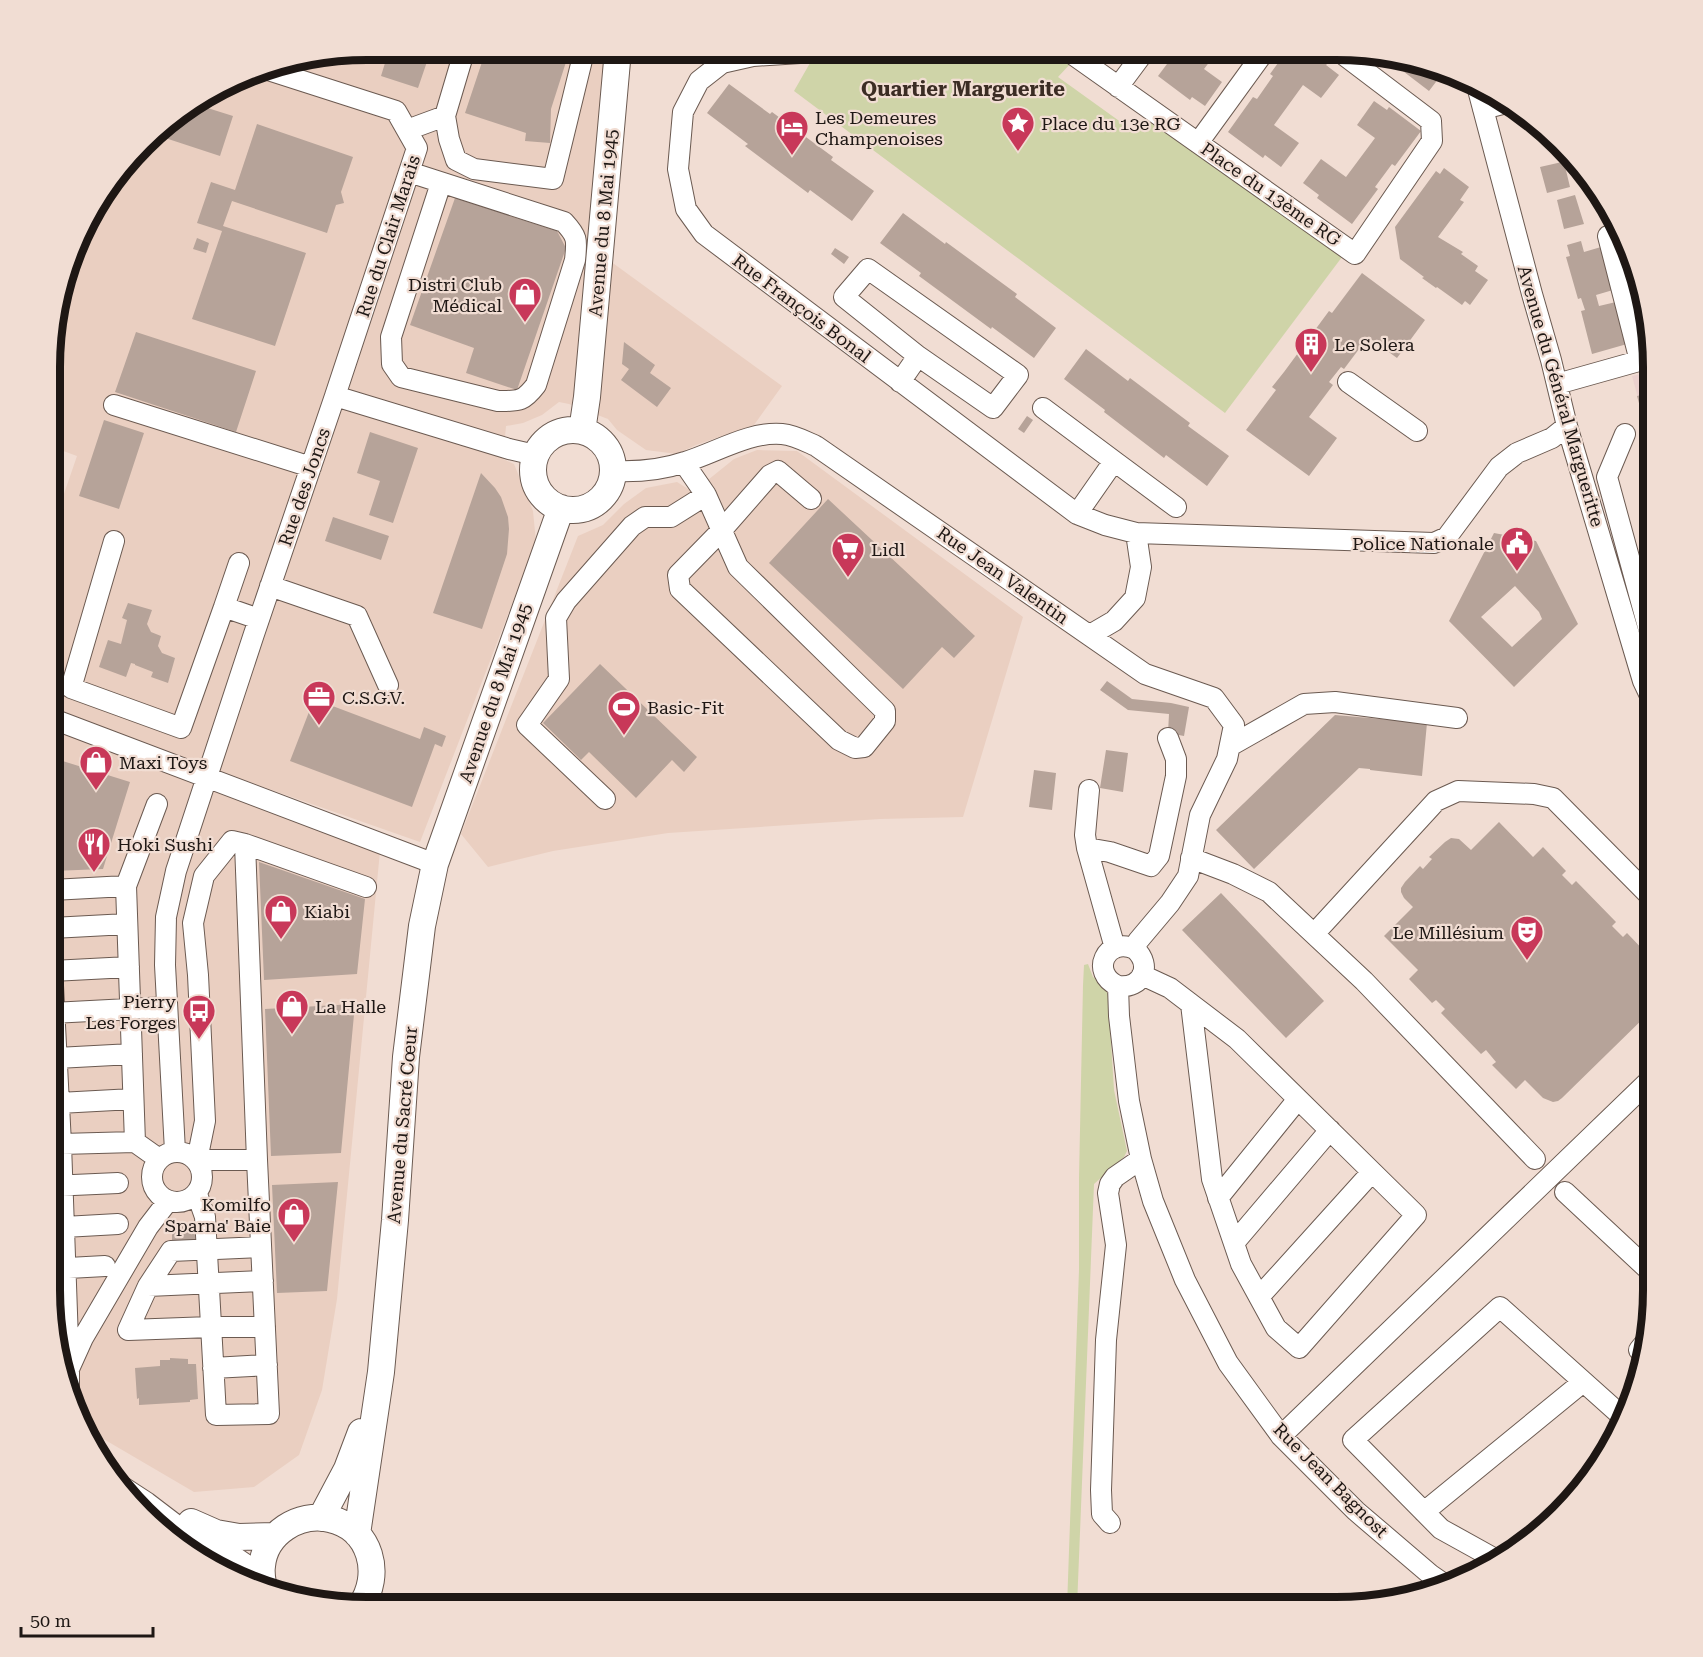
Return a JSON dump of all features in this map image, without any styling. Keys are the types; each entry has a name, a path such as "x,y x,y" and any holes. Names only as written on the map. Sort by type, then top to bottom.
{"main road":[{"name":"Avenue du 8 Mai 1945","path":"582,431 617,60"},
{"path":"561,431 582,431 591,434 607,448 613,471 609,488 596,502 578,510 568,510 548,501 540,494 532,474 533,463 543,443 551,436 561,431"},
{"name":"Avenue du 8 Mai 1945","path":"433,871 561,508"},
{"name":"Avenue du Sacré Cœur","path":"357,1534 381,1372 395,1220 406,1057 422,926 433,871"},
{"name":"Avenue du Sacré Cœur","path":"321,1518 347,1469 381,1372"},
{"path":"150,1507 216,1533 239,1537 275,1536"},
{"path":"161,1517 183,1534 234,1560 254,1576"},
{"path":"262,1578 265,1552 275,1536 287,1525 305,1518 329,1518 347,1526 357,1534 368,1550 372,1564 372,1584 367,1597"}],"street":[{"path":"462,60 445,116 456,160 474,169 553,179 582,60"},
{"name":"Rue François Bonal","path":"735,60 722,63 699,81 683,112 678,169 686,209 704,234 1077,514 1105,525 1136,533 1434,543 1447,537 1499,467 1517,453 1552,438 1567,426"},
{"name":"Place du 13ème RG","path":"1080,60 1356,254 1431,141 1431,120 1352,61"},
{"path":"1118,87 1138,60"},
{"path":"1198,143 1258,60"},
{"name":"Rue du Clair Marais","path":"278,73 396,111 417,148 335,396"},
{"name":"Avenue du Général Margueritte","path":"1480,96 1567,426 1643,681"},
{"path":"1483,109 1496,106"},
{"path":"407,130 445,116"},
{"path":"410,172 564,222 575,233 577,245 575,260 536,385 527,397 514,401 498,401 401,377 392,364 391,337 441,183"},
{"path":"1608,236 1641,341"},
{"path":"868,269 1018,375 993,408 918,356 844,297 868,269"},
{"path":"359,324 391,337"},
{"path":"900,382 918,356"},
{"path":"1557,384 1643,360"},
{"path":"1348,382 1417,431"},
{"path":"335,396 535,455"},
{"name":"Rue des Joncs","path":"167,1155 166,917 176,871 335,396"},
{"path":"114,405 311,467"},
{"path":"1043,408 1176,507"},
{"name":"Rue Jean Valentin","path":"613,471 651,470 684,463 756,436 781,434 800,439 826,453 1145,674 1214,698 1233,725 1227,759 1200,815 1190,867"},
{"path":"1625,434 1607,477 1643,608"},
{"path":"1077,514 1114,461"},
{"path":"684,463 706,495 721,531 738,567 885,711 885,721 864,747 855,748 839,740 680,588 678,575 721,531 770,475 778,471 811,499"},
{"path":"605,799 527,725 559,679 556,618 566,601 632,526 645,518 671,517 706,495"},
{"path":"1090,635 1114,621 1135,598 1141,567 1136,533"},
{"path":"114,541 71,688 181,728 239,563"},
{"path":"270,586 357,616 388,685"},
{"path":"224,607 259,619"},
{"path":"1230,746 1304,704 1335,702 1457,718"},
{"path":"60,722 208,777 433,871"},
{"path":"1087,848 1110,852 1151,866 1155,862 1159,856 1176,776 1176,759 1168,738"},
{"path":"1089,790 1085,835 1087,848 1115,948"},
{"path":"1314,934 1436,801 1458,791 1534,794 1553,798 1643,889"},
{"path":"135,1142 126,886 157,804"},
{"path":"197,1160 205,1121 194,923 204,876 232,841 366,887"},
{"path":"196,1194 206,1217 216,1415 269,1414 245,844"},
{"path":"1135,949 1138,941 1170,903 1190,867 1233,874 1269,892 1364,981 1535,1159"},
{"path":"60,890 126,886"},
{"path":"60,928 127,924"},
{"path":"1129,946 1135,949 1140,954 1144,968 1138,981 1125,987 1111,983 1103,971 1103,963 1109,951 1129,946"},
{"path":"60,969 129,967"},
{"path":"1142,975 1170,987 1237,1039 1416,1215 1299,1348 1276,1328 1241,1264 1212,1179 1191,1004"},
{"name":"Rue Jean Bagnost","path":"1118,986 1119,1016 1129,1101 1141,1159 1153,1201 1185,1280 1228,1363 1281,1436 1356,1511 1438,1580"},
{"path":"60,1013 167,1007"},
{"path":"60,1058 132,1054"},
{"path":"1281,1436 1643,1091"},
{"path":"60,1102 133,1099"},
{"path":"1218,1198 1298,1099"},
{"path":"60,1122 60,1154"},
{"path":"1234,1243 1330,1130"},
{"path":"61,1143 135,1142 167,1155 188,1154 197,1160 203,1174 202,1184 196,1194 186,1202 168,1201 155,1191 152,1171 167,1155"},
{"path":"1110,1523 1102,1514 1101,1490 1106,1340 1116,1245 1108,1193 1115,1177 1141,1159"},
{"path":"197,1160 257,1160"},
{"path":"1259,1297 1372,1172"},
{"path":"60,1186 118,1183"},
{"path":"1565,1192 1643,1265"},
{"path":"70,1367 83,1338 148,1227 168,1201"},
{"path":"60,1204 64,1227 60,1254"},
{"path":"64,1227 118,1224"},
{"path":"261,1247 171,1251 148,1286 128,1330 265,1327"},
{"path":"60,1268 105,1266"},
{"path":"148,1286 263,1281"},
{"path":"1489,1556 1441,1529 1353,1440 1500,1307 1617,1412"},
{"path":"213,1368 267,1365"},
{"path":"1424,1512 1583,1382"}],"shaded area":[{"path":"605,60 588,245 782,386 754,425 677,454 646,450 617,430 608,419 559,402 542,415 523,423 506,426 503,459 514,464 533,511 536,542 420,842 60,715 60,506 77,456 60,450 60,367 63,327 70,288 83,250 112,197 150,150 180,124 214,101 250,83 288,70 347,61"},
{"path":"1643,373 1643,416 1632,376"},
{"path":"757,450 797,451 1023,617 963,817 880,819 668,833 553,851 488,867 461,834 578,536 603,525 624,504 646,488 677,482 693,492 734,459"},
{"path":"60,730 380,851 337,1299 322,1390 299,1455 254,1487 194,1492 97,1435 76,1388 66,1350 60,1290"}],"green space":[{"path":"820,60 1069,60 1072,62 1058,77 1136,133 1148,117 1342,257 1225,413 794,91 810,63"},
{"path":"1088,964 1093,977 1103,985 1108,994 1114,1090 1127,1151 1124,1157 1094,1184 1077,1597 1067,1597 1079,1270 1084,965"}],"building":[{"path":"386,60 428,60 418,88 381,76"},
{"path":"483,60 560,60 566,62 551,109 550,143 525,141 526,133 465,113"},
{"path":"1170,60 1211,60 1204,69 1222,82 1205,106 1192,97 1190,100 1158,76"},
{"path":"1280,60 1326,60 1329,62 1326,65 1339,75 1321,98 1303,85 1274,125 1299,143 1281,167 1265,155 1263,158 1228,132 1253,97 1257,99 1273,76 1270,74"},
{"path":"1396,66 1439,78 1429,91"},
{"path":"729,84 833,157 831,160 874,191 852,221 810,190 808,193 745,146 748,144 707,113"},
{"path":"1374,101 1387,110 1389,107 1421,131 1395,166 1392,164 1375,187 1378,189 1352,224 1317,198 1319,195 1303,183 1321,159 1346,177 1375,138 1357,125"},
{"path":"205,107 233,116 220,156 163,137"},
{"path":"257,124 353,157 341,192 344,203 336,205 327,233 232,201 223,226 306,253 275,346 192,319 222,231 197,223 211,182 235,190"},
{"path":"1561,159 1564,162 1570,187 1547,193 1540,167 1562,162"},
{"path":"1444,168 1469,187 1460,200 1464,202 1438,237 1463,252 1461,254 1478,266 1475,271 1488,280 1470,305 1465,301 1462,305 1436,288 1400,259 1395,227 1436,171 1440,174"},
{"path":"1575,195 1584,224 1564,229 1557,200"},
{"path":"455,198 557,231 566,248 517,390 466,373 474,348 410,325"},
{"path":"903,213 1017,294 1015,297 1056,328 1034,358 919,276 921,273 880,243"},
{"path":"197,238 209,243 206,253 193,249"},
{"path":"1581,241 1584,252 1601,247 1613,290 1596,295 1599,306 1616,302 1627,344 1592,354 1581,311 1585,310 1581,298 1578,299 1566,257 1570,256 1567,245"},
{"path":"835,248 849,257 844,264 831,254"},
{"path":"1621,253 1634,291 1630,292 1619,254"},
{"name":"Le Solera","path":"1362,273 1425,320 1397,358 1368,337 1344,369 1341,367 1329,382 1333,385 1309,417 1337,438 1309,476 1246,430 1276,390 1272,387 1329,311 1332,313"},
{"path":"1635,296 1640,331 1631,297"},
{"path":"136,332 256,371 236,432 115,392"},
{"path":"624,342 655,365 650,373 671,388 657,407 621,380 629,369 622,364"},
{"path":"1086,349 1128,381 1130,378 1190,423 1188,426 1229,456 1207,486 1166,455 1164,458 1064,379"},
{"path":"1643,394 1643,418 1637,396"},
{"path":"1027,416 1033,420 1024,433 1018,429"},
{"path":"104,420 144,433 119,509 79,496"},
{"path":"370,432 418,448 393,523 369,515 380,481 357,473"},
{"path":"481,473 501,497 508,517 509,529 507,554 482,629 433,613"},
{"path":"828,499 975,636 954,658 942,647 903,689 769,563"},
{"path":"333,517 389,536 381,560 325,541"},
{"path":"1494,533 1536,541 1578,624 1514,687 1449,621","holes":["1515,586 1539,612 1542,619 1512,647 1481,617"]},
{"path":"128,603 152,610 147,624 151,632 161,636 158,646 162,653 175,658 168,683 151,677 153,672 131,663 126,677 99,667 108,640 121,644 127,620 122,618"},
{"name":"Basic-Fit","path":"600,664 697,757 684,772 672,760 636,798 589,752 581,760 543,723"},
{"path":"1107,681 1132,699 1189,707 1184,736 1168,733 1169,714 1128,710 1100,690"},
{"path":"314,699 420,739 424,727 446,736 442,747 435,744 412,807 290,761"},
{"path":"1335,715 1427,723 1422,776 1359,768 1254,869 1216,830"},
{"path":"1106,750 1128,753 1123,792 1100,788"},
{"path":"60,760 130,782 103,869 60,871"},
{"path":"1034,770 1056,773 1052,810 1029,807"},
{"name":"Le Millésium","path":"1499,822 1533,857 1543,847 1566,871 1562,875 1572,885 1576,881 1616,922 1612,926 1623,937 1627,933 1643,950 1641,966 1643,968 1643,1019 1558,1101 1553,1102 1543,1098 1525,1080 1516,1089 1492,1065 1496,1062 1486,1050 1481,1054 1441,1013 1445,1009 1436,1000 1432,1003 1409,979 1418,970 1384,936 1413,907 1404,898 1401,888 1420,866 1423,869 1432,859 1429,857 1451,838 1459,839 1471,850"},
{"path":"259,862 365,899 357,974 264,980"},
{"path":"1221,893 1324,1001 1286,1038 1182,930"},
{"path":"355,1004 341,1153 271,1156 265,1009"},
{"path":"338,1182 327,1291 277,1293 272,1185"},
{"path":"172,1226 195,1226 195,1240 172,1240"},
{"path":"170,1358 188,1359 188,1364 196,1364 198,1399 190,1400 190,1402 139,1405 135,1368 160,1366 160,1360 170,1360"}],"place":[{"name":"Place du 13e RG","path":"1018,152"},
{"name":"Les Demeures Champenoises","path":"792,156"},
{"name":"Distri Club Médical","path":"525,323"},
{"name":"Le Solera","path":"1311,373"},
{"name":"Police Nationale","path":"1517,572"},
{"name":"Lidl","path":"848,578"},
{"name":"C.S.G.V.","path":"319,726"},
{"name":"Basic-Fit","path":"624,736"},
{"name":"Maxi Toys","path":"96,791"},
{"name":"Hoki Sushi","path":"94,873"},
{"name":"Kiabi","path":"281,940"},
{"name":"Le Millésium","path":"1527,961"},
{"name":"La Halle","path":"292,1035"},
{"name":"Pierry Les Forges","path":"199,1040"},
{"name":"Komilfo Sparna' Baie","path":"294,1243"}],"district":[{"name":"Quartier Marguerite","path":"963,89"}]}
